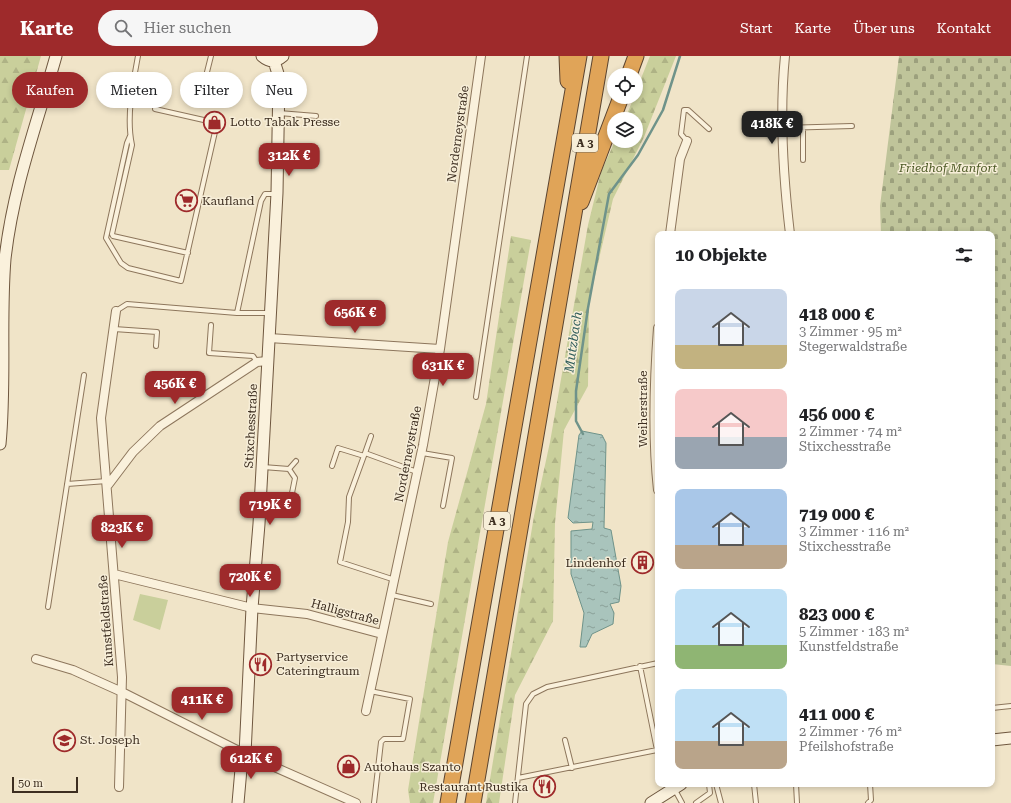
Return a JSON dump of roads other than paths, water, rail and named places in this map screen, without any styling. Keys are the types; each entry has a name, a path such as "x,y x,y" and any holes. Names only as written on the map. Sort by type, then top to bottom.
{"highway":[{"path":"567,56 570,108"},
{"name":"A 3","path":"448,803 579,56"},
{"name":"A 3","path":"473,803 570,229 601,56"},
{"path":"632,68 636,56"},
{"path":"570,229 597,164 618,104"}],"street":[{"path":"0,444 3,389 1,309 2,259 22,168 56,56"},
{"name":"Stixchesstraße","path":"238,803 241,769 245,754 252,608 262,467 262,362 269,338 277,193 279,58 266,59 262,56"},
{"name":"Norderneystraße","path":"366,711 422,453 440,349 481,56"},
{"path":"785,56 782,128 784,183 790,231"},
{"path":"670,231 680,159 687,141"},
{"name":"Kunstfeldstraße","path":"116,311 101,418 122,692 119,787"},
{"path":"269,338 440,349"},
{"name":"Stixchesstraße","path":"107,483 132,452 160,426 262,362"},
{"name":"Weiherstraße","path":"655,366 653,391 655,438"},
{"name":"Halligstraße","path":"114,574 252,608 307,614 382,634"},
{"path":"36,659 73,670 122,692 245,754 356,803"},
{"path":"995,740 1011,738"},
{"path":"651,803 675,787"}],"lane":[{"path":"138,56 133,84 130,136 132,145 112,230 113,236 188,253"},
{"path":"207,72 211,56"},
{"path":"476,397 527,56"},
{"path":"130,136 127,143 106,238 121,263 128,268 181,281 217,123 155,109"},
{"path":"687,141 681,134 682,116 684,110 688,110 708,129"},
{"path":"279,113 316,116"},
{"path":"782,128 852,126"},
{"path":"803,128 803,160"},
{"path":"278,154 314,155"},
{"path":"237,313 261,201 265,194 277,193"},
{"path":"116,311 127,304 237,313 271,313"},
{"path":"212,326 209,353 253,356 262,362"},
{"path":"113,329 157,332 156,346"},
{"path":"48,607 84,375"},
{"path":"371,436 349,497 348,522 340,562 395,580"},
{"path":"332,466 338,448 418,472"},
{"path":"422,453 452,458 443,506"},
{"path":"289,469 296,461"},
{"path":"262,467 289,469"},
{"path":"289,469 294,478 292,493"},
{"path":"67,484 107,483"},
{"path":"392,595 431,604"},
{"path":"515,803 526,704 532,694 546,687 655,664"},
{"path":"640,666 655,740"},
{"path":"370,691 410,699 403,739 384,738 381,742 374,803"},
{"path":"995,708 1011,706"},
{"path":"565,740 572,768"},
{"path":"518,778 655,750"},
{"path":"677,787 682,803"},
{"path":"696,803 710,793 709,787"},
{"path":"717,787 721,803"},
{"path":"754,787 756,803"},
{"path":"796,787 797,803"},
{"path":"868,803 871,800 870,787"}],"water":[{"path":"582,431 602,435 606,443 604,528 611,530 621,586 619,602 610,604 614,613 613,624 592,634 586,647 580,647 584,613 571,574 571,531 592,529 593,522 573,523 568,518 579,435"}],"waterway":[{"name":"Mutzbach","path":"583,434 576,421 576,391 588,308 609,194 638,155 663,110 680,56"}],"place":[{"name":"Lotto Tabak Presse","path":"214,122"},
{"name":"Kaufland","path":"187,201"},
{"name":"Lindenhof","path":"642,563"},
{"name":"Partyservice Cateringtraum","path":"261,664"},
{"name":"St. Joseph","path":"65,740"},
{"name":"Autohaus Szanto","path":"348,767"},
{"name":"Restaurant Rustika","path":"544,787"}],"park label":[{"name":"Friedhof Manfort","path":"948,168"}]}
